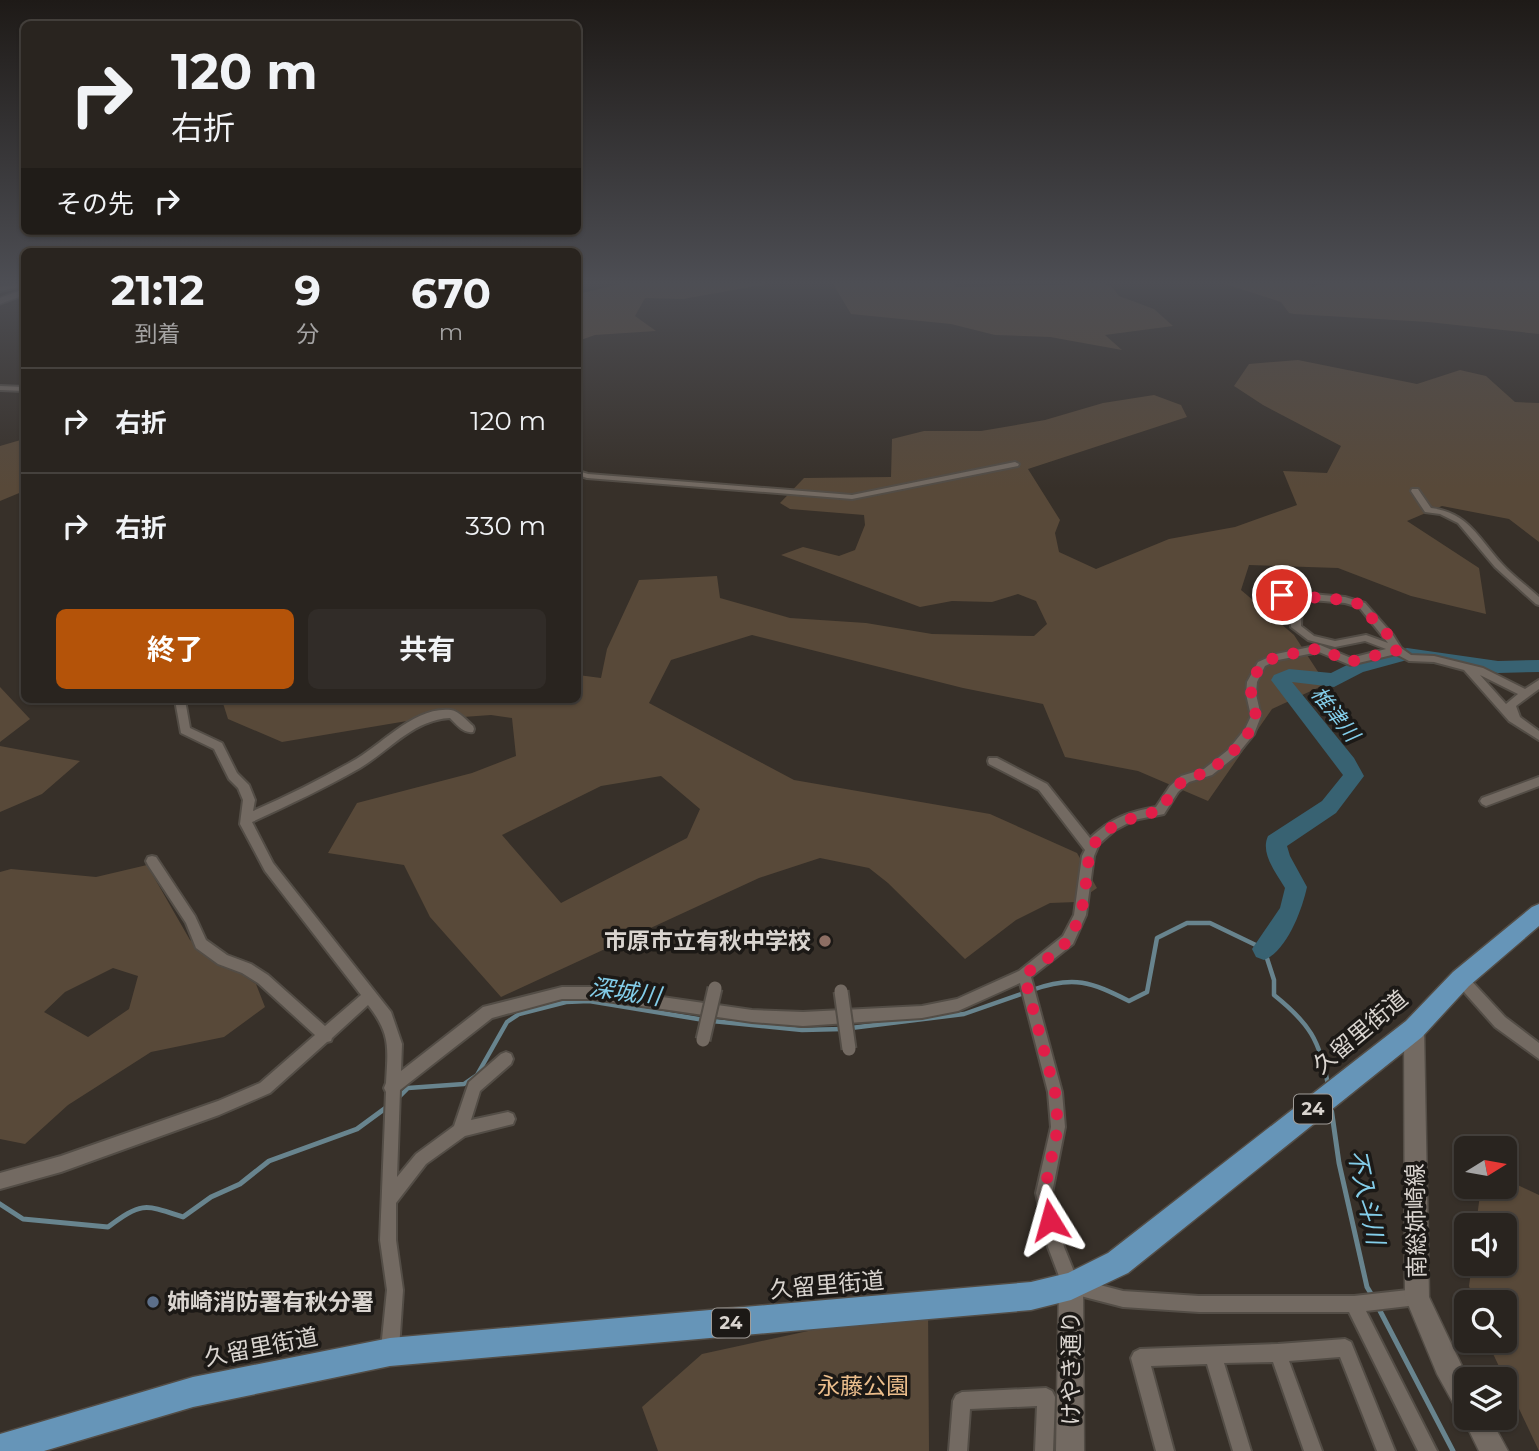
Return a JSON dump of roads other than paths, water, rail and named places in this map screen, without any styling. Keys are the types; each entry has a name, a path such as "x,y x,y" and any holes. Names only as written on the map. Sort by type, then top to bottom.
{"main road":[{"name":"久留里街道","path":"0,1448 193,1392 390,1352 1031,1296 1071,1286 1118,1264 1414,1029 1461,979 1539,913"},
{"name":"南総姉崎線","path":"1414,1029 1417,1297 1454,1379"},
{"name":"けやき通り","path":"1070,1451 1071,1286"},
{"path":"1483,1430 1494,1451"}],"street":[{"path":"0,388 21,389"},
{"path":"581,473 587,476 852,497 1015,464"},
{"path":"1415,491 1428,510 1449,513 1468,526 1499,566 1539,602"},
{"path":"1267,593 1345,600 1362,605 1370,619 1382,627 1398,650"},
{"path":"1297,597 1296,627 1301,633 1335,644 1366,638 1398,650 1409,658 1434,659 1466,666 1498,678 1526,694"},
{"path":"391,1088 488,1013 562,993 593,993 752,1016 803,1019 922,1012 958,1005 1024,975 1068,940 1080,915 1094,841 1111,827 1132,816 1160,811 1174,789 1185,779 1208,772 1232,753 1250,731 1256,716 1251,694 1252,682 1261,664 1276,657 1320,648 1349,662 1398,650"},
{"path":"1466,666 1497,698 1506,713 1539,736"},
{"path":"1516,719 1511,712 1511,705 1539,684"},
{"path":"180,703 185,730 218,746 233,776 243,785 248,800 246,824 269,867 386,1017 395,1044 388,1200 388,1240 394,1290 390,1352"},
{"path":"247,819 288,801 359,763 392,737 420,721 452,714 470,729"},
{"path":"993,761 1043,787 1091,849"},
{"path":"1486,801 1539,781"},
{"path":"152,861 191,920 201,944 223,960 246,968 263,979 326,1036"},
{"path":"1024,975 1055,1092 1058,1127 1044,1193 1056,1247 1071,1286 1123,1299 1199,1304 1354,1304 1417,1297"},
{"path":"1461,979 1500,1022 1539,1052"},
{"path":"703,1040 715,988"},
{"path":"841,990 849,1049"},
{"path":"0,1181 61,1164 219,1108 265,1088 369,996"},
{"path":"461,1129 474,1087 506,1059"},
{"path":"388,1200 421,1158 461,1129 508,1119"},
{"path":"1354,1304 1428,1451"},
{"path":"1165,1451 1140,1358 1345,1348 1386,1451"},
{"path":"1278,1353 1313,1451"},
{"path":"1213,1355 1241,1451"},
{"path":"958,1451 962,1401 1046,1397 1044,1451"}],"waterway":[{"name":"椎津川","path":"1264,949 1290,912 1296,887 1279,858 1276,842 1329,807 1354,776 1347,763 1280,680 1289,675 1334,680 1357,667 1407,654 1498,667 1539,666"},
{"name":"深城川","path":"1032,990 1060,983 1082,983 1104,989 1129,1001 1147,992 1157,938 1187,923 1210,923 1264,949 1274,980 1274,995 1296,1015 1311,1034 1317,1044 1328,1085"},
{"name":"深城川","path":"851,1028 964,1014 1024,993"},
{"name":"深城川","path":"398,1098 408,1088 464,1084 477,1075 507,1022 519,1014 566,1002 589,1001 704,1020"},
{"name":"深城川","path":"712,1021 802,1030 843,1029"},
{"name":"深城川","path":"0,1204 23,1219 108,1227 136,1209 151,1208 183,1217 211,1197 240,1184 269,1161 357,1129 387,1107"},
{"name":"不入斗川","path":"1331,1107 1339,1163 1367,1287 1373,1297"},
{"name":"不入斗川","path":"1378,1307 1453,1451"}],"place":[{"name":"市原市立有秋中学校","path":"825,941"},
{"name":"姉崎消防署有秋分署","path":"153,1302"}],"park label":[{"name":"永藤公園","path":"863,1386"}]}
